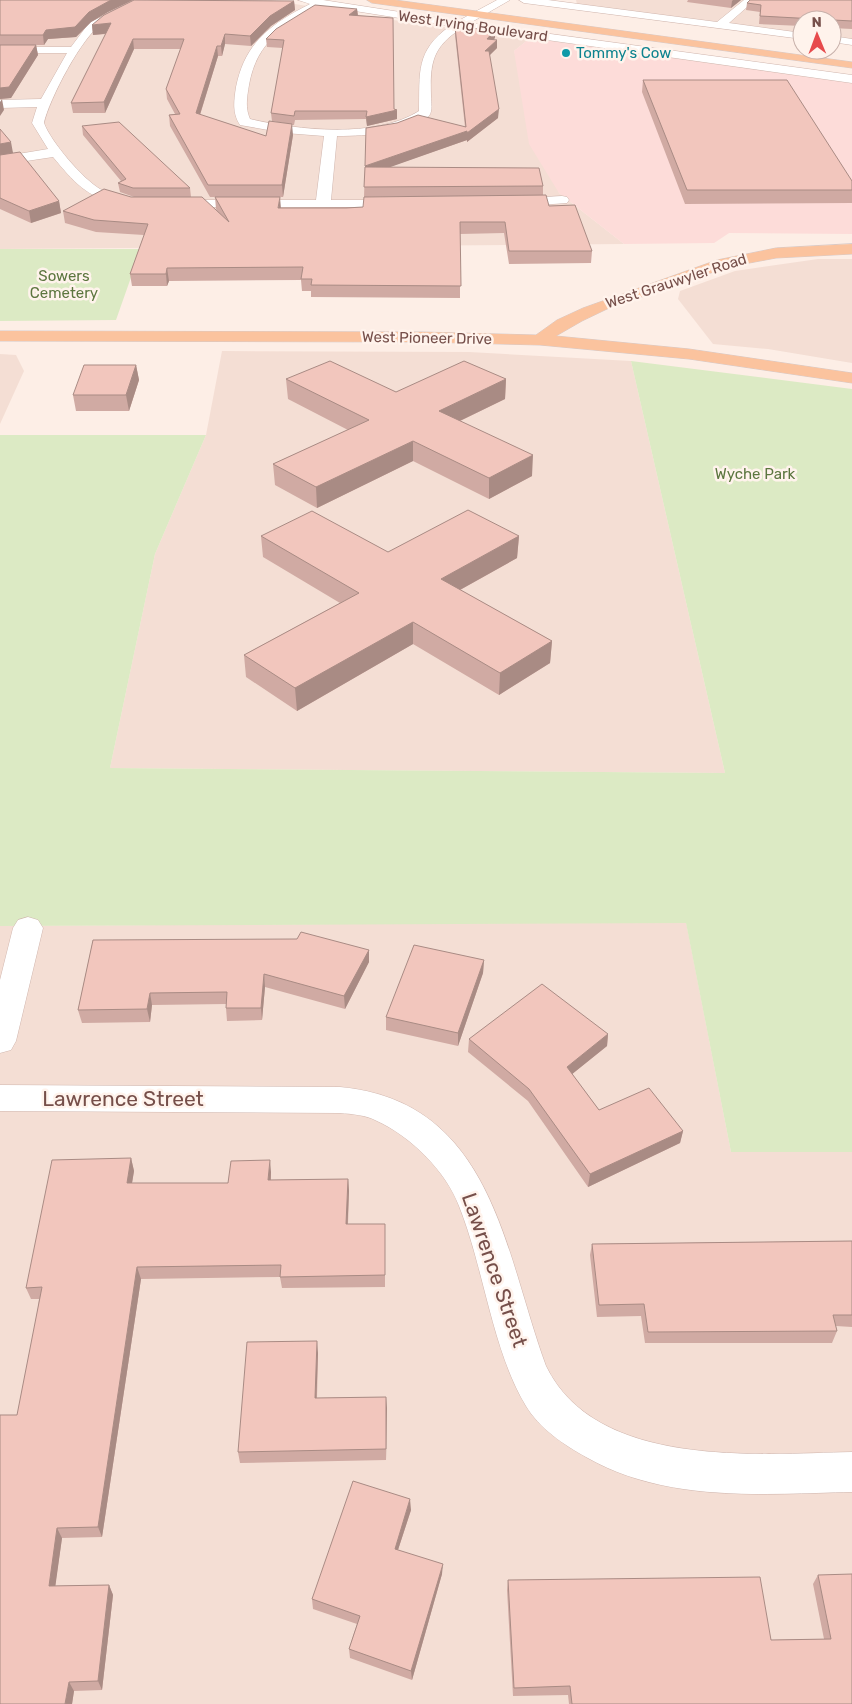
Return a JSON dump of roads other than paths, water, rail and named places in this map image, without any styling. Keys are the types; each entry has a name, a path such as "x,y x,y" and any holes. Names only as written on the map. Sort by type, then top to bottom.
{"main road":[{"name":"West Irving Boulevard","path":"372,0 792,48"},
{"name":"West Irving Boulevard","path":"431,0 485,12 852,65"},
{"name":"West Grauwyler Road","path":"540,340 555,328 586,311 718,265 785,251 852,250"},
{"name":"West Pioneer Drive","path":"0,336 422,337 540,340 696,355 852,378"}],"street":[{"path":"145,0 93,25 84,34 38,119 39,130 92,190 117,200 154,204 419,204"},
{"name":"West Irving Boulevard","path":"303,0 462,25 852,79"},
{"path":"321,4 272,31 257,46 250,57 243,80 239,112 245,122 265,128 293,132 331,132 381,130 407,125 420,119 425,113 427,66 430,54 440,40 505,0"},
{"name":"West Irving Boulevard","path":"524,0 792,35"},
{"path":"720,25 750,0"},
{"path":"0,50 74,50"},
{"path":"0,104 45,103"},
{"path":"323,204 331,132"},
{"path":"0,161 57,152"},
{"path":"496,203 562,200"},
{"path":"0,1041 28,928"},
{"name":"Lawrence Street","path":"0,1098 340,1100 372,1105 394,1114 416,1128 467,1185 476,1204 528,1368 541,1395 558,1415 600,1444 649,1463 680,1469 745,1473 852,1472"}],"place":[{"name":"Tommy's Cow","path":"566,53"}],"park label":[{"name":"Sowers Cemetery","path":"64,284"},
{"name":"Wyche Park","path":"755,474"}]}
